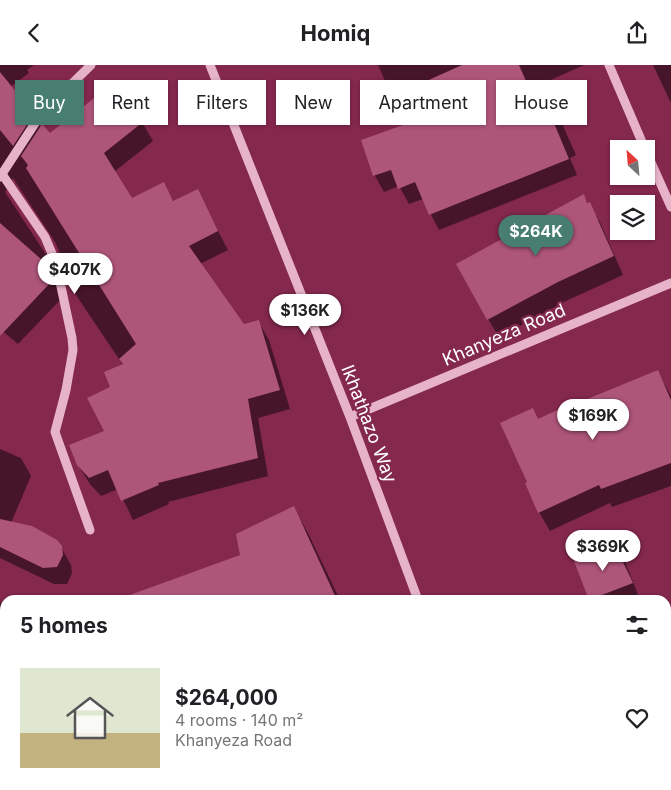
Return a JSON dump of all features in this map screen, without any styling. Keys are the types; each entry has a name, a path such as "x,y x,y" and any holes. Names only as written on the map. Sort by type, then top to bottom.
{"street":[{"path":"90,530 55,432 66,390 73,350 56,263 45,237 1,175 41,114 91,65"},
{"name":"Ikhathazo Way","path":"210,65 350,417 416,595"},
{"path":"609,65 642,140"},
{"path":"655,171 671,207"},
{"name":"Khanyeza Road","path":"350,417 671,283"}],"building":[{"path":"462,65 519,65 526,80 496,80 496,125 555,125 569,159 429,215 415,182 398,189 391,170 373,176 361,140 403,125 486,125 486,80 429,80"},
{"path":"0,72 15,91 15,125 27,125 13,146 0,130"},
{"path":"94,98 94,125 139,125 104,153 132,198 164,182 173,201 198,189 218,231 189,246 244,324 259,320 280,390 248,399 258,458 158,483 159,485 121,501 108,470 89,478 77,465 69,445 104,431 87,398 110,387 104,372 123,364 119,359 136,344 26,168 28,165 21,156 41,125 50,133 60,125 84,125 84,106"},
{"path":"584,194 587,203 590,202 614,256 558,282 487,320 456,264"},
{"path":"0,223 50,267 53,280 0,336"},
{"path":"658,370 671,400 671,463 601,489 599,485 538,513 525,483 527,482 500,423 533,408 538,419 579,400 580,402"},
{"path":"294,506 335,595 130,595 240,555 236,534"},
{"path":"0,519 32,526 57,540 62,546 63,555 57,567 43,568 0,547"},
{"path":"615,545 633,583 602,595 587,595 574,561"}]}
